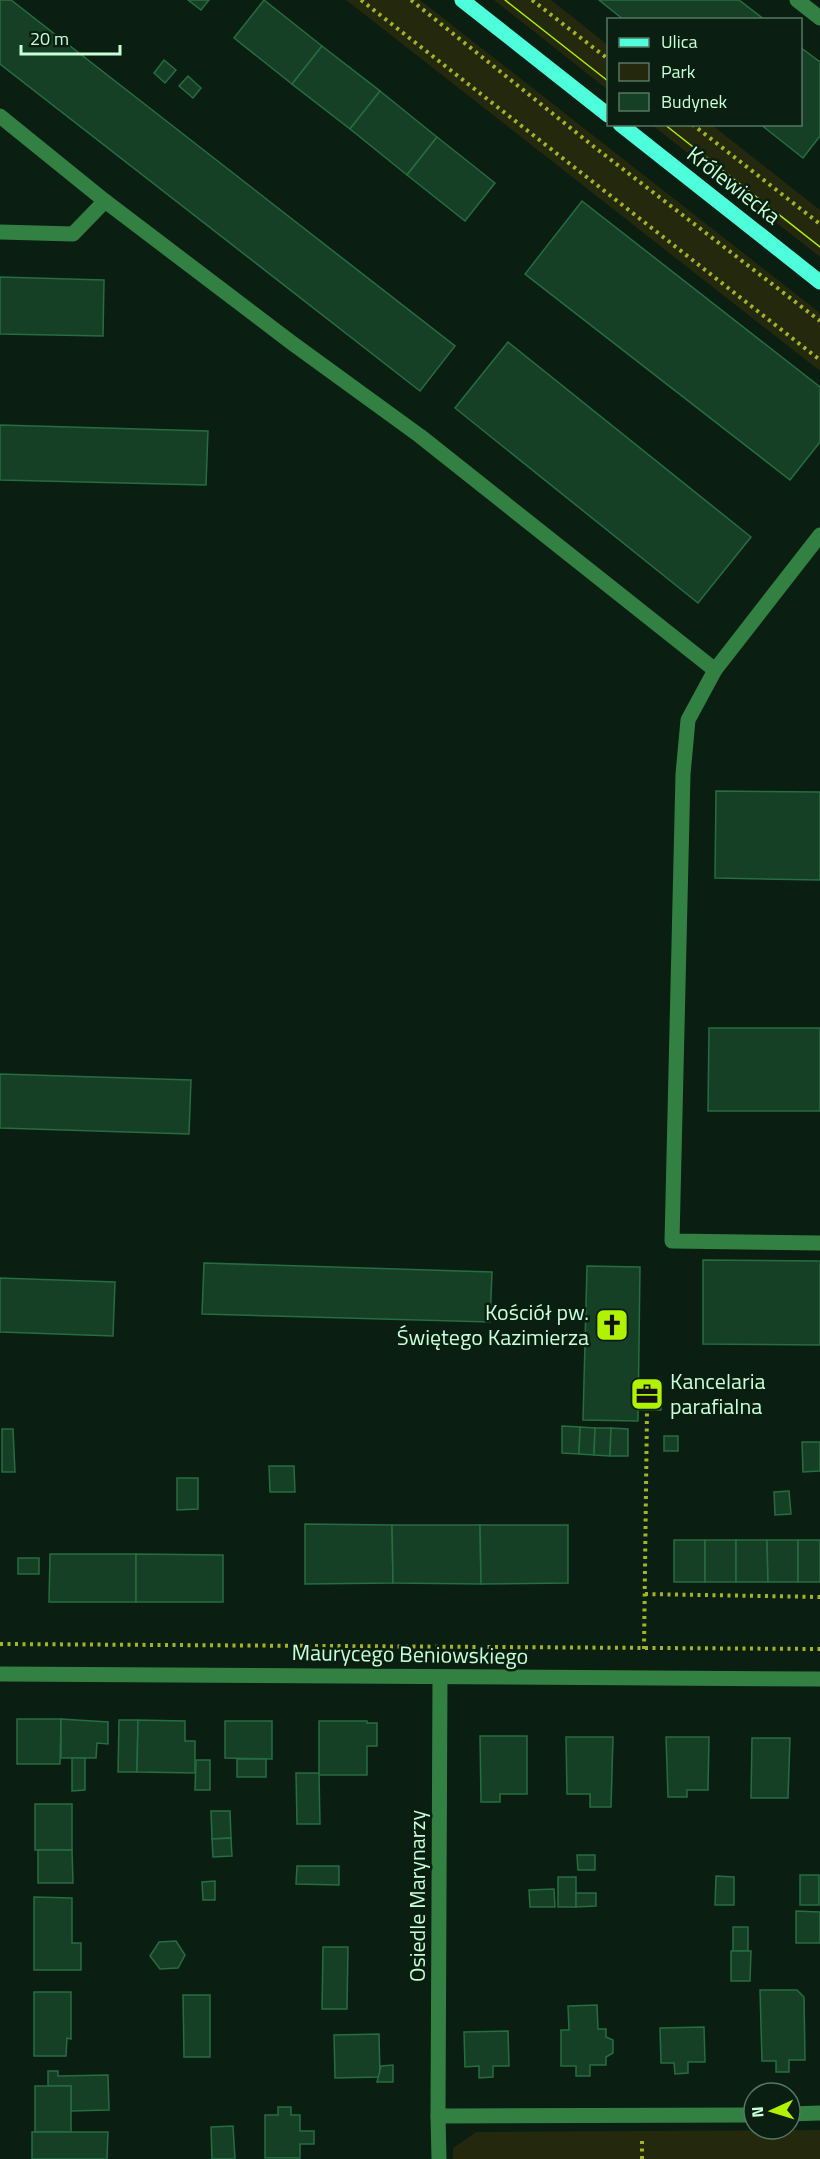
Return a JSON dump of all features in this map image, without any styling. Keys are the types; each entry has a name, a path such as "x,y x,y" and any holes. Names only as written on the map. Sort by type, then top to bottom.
{"main road":[{"path":"462,0 607,113"},
{"name":"Królewiecka","path":"623,126 820,282"}],"street":[{"path":"797,0 820,18"},
{"path":"0,116 105,201 420,436 715,670"},
{"path":"0,232 73,234 105,201"},
{"path":"820,535 715,670 688,720 683,774 672,1242 820,1243"},
{"name":"Maurycego Beniowskiego","path":"0,1674 820,1678"},
{"name":"Osiedle Marynarzy","path":"439,2159 440,1677"},
{"path":"802,2114 820,2113"},
{"path":"438,2116 742,2115"}],"path":[{"path":"361,0 820,360"},
{"path":"411,0 593,146 820,321"},
{"path":"532,0 607,57"},
{"path":"695,126 820,224"},
{"path":"644,1649 648,1410"},
{"path":"645,1594 820,1597"},
{"path":"0,1644 820,1649"}],"green space":[{"path":"346,0 420,0 820,313 820,371"},
{"path":"494,0 551,0 607,44 607,89"},
{"path":"653,126 713,126 820,210 820,257"},
{"path":"742,2130 742,2141 802,2141 802,2130 820,2130 820,2159 453,2159 453,2148 476,2132"}],"building":[{"path":"0,0 11,0 455,346 420,391 0,64"},
{"path":"188,0 209,0 201,10"},
{"path":"264,0 322,46 292,84 234,38"},
{"path":"599,0 739,0 762,18 622,18"},
{"path":"322,46 380,91 350,129 292,84"},
{"path":"802,48 820,62 820,136 803,158 763,126 802,126"},
{"path":"164,60 176,70 165,83 154,73"},
{"path":"188,76 201,88 193,98 179,86"},
{"path":"380,91 437,137 407,175 350,129"},
{"path":"437,137 495,183 465,221 407,175"},
{"path":"582,201 820,387 820,442 790,480 525,274"},
{"path":"0,277 104,280 103,336 0,334"},
{"path":"508,342 751,537 698,603 455,408"},
{"path":"0,425 208,431 206,485 0,480"},
{"path":"716,791 820,792 820,880 715,878"},
{"path":"709,1028 820,1028 820,1111 708,1111"},
{"path":"0,1074 191,1080 189,1134 0,1128"},
{"path":"703,1260 820,1261 820,1345 703,1344"},
{"path":"204,1263 492,1272 490,1322 202,1314"},
{"name":"Kościół pw. Świętego Kazimierza","path":"587,1266 640,1267 638,1421 583,1420"},
{"path":"0,1278 115,1282 113,1336 0,1332"},
{"path":"638,1382 662,1383 661,1410 638,1410"},
{"path":"562,1426 580,1427 579,1454 562,1453"},
{"path":"580,1427 595,1428 594,1455 579,1454"},
{"path":"595,1428 611,1428 610,1456 594,1455"},
{"path":"611,1428 628,1429 628,1456 610,1456"},
{"path":"2,1429 13,1429 15,1472 2,1472"},
{"path":"664,1436 678,1436 678,1451 664,1451"},
{"path":"802,1442 820,1442 820,1471 803,1472"},
{"path":"269,1466 294,1466 295,1492 270,1492"},
{"path":"177,1478 198,1478 198,1509 177,1510"},
{"path":"789,1491 791,1514 775,1515 774,1492"},
{"path":"305,1524 392,1525 393,1583 305,1584"},
{"path":"392,1525 480,1525 481,1584 393,1583"},
{"path":"480,1525 568,1525 568,1583 481,1584"},
{"path":"674,1540 705,1540 705,1582 674,1582"},
{"path":"705,1540 736,1540 736,1582 705,1582"},
{"path":"736,1540 767,1540 768,1582 736,1582"},
{"path":"767,1540 798,1540 798,1582 768,1582"},
{"path":"798,1540 820,1540 820,1582 798,1582"},
{"path":"50,1554 136,1554 136,1602 49,1602"},
{"path":"136,1554 223,1555 223,1602 136,1602"},
{"path":"18,1558 39,1558 39,1574 18,1574"},
{"path":"17,1719 61,1719 60,1764 17,1764"},
{"path":"61,1719 108,1722 108,1744 97,1743 96,1758 61,1758"},
{"path":"119,1720 138,1720 137,1772 118,1772"},
{"path":"138,1720 185,1721 185,1741 195,1741 195,1773 137,1772"},
{"path":"225,1721 272,1721 272,1759 225,1758"},
{"path":"319,1721 377,1723 377,1746 367,1746 367,1775 319,1775"},
{"path":"480,1736 527,1736 527,1794 500,1794 500,1802 481,1802"},
{"path":"566,1737 613,1737 611,1807 590,1807 590,1794 567,1794"},
{"path":"666,1737 709,1737 708,1790 687,1790 687,1797 668,1797"},
{"path":"752,1738 790,1738 788,1798 751,1798"},
{"path":"72,1758 85,1758 85,1790 72,1791"},
{"path":"237,1759 266,1759 266,1777 237,1777"},
{"path":"196,1760 210,1760 210,1790 195,1790"},
{"path":"296,1773 319,1773 320,1824 297,1824"},
{"path":"35,1804 72,1804 72,1850 35,1850"},
{"path":"211,1811 230,1811 231,1838 212,1839"},
{"path":"231,1838 232,1856 213,1857 212,1839"},
{"path":"38,1850 72,1850 73,1883 38,1883"},
{"path":"577,1855 595,1855 595,1870 578,1870"},
{"path":"297,1866 339,1866 339,1885 296,1884"},
{"path":"800,1875 819,1875 819,1905 800,1905"},
{"path":"716,1876 734,1877 734,1905 715,1905"},
{"path":"558,1877 576,1877 576,1907 558,1907"},
{"path":"215,1881 215,1900 203,1900 202,1882"},
{"path":"554,1889 555,1907 530,1907 529,1890"},
{"path":"576,1893 596,1893 596,1906 576,1907"},
{"path":"34,1897 72,1898 72,1943 81,1943 81,1970 34,1970"},
{"path":"796,1911 820,1912 820,1943 796,1943"},
{"path":"733,1927 748,1927 748,1951 733,1951"},
{"path":"176,1941 185,1955 178,1968 160,1969 150,1956 159,1942"},
{"path":"323,1947 348,1947 347,2009 322,2009"},
{"path":"731,1951 751,1951 750,1981 731,1981"},
{"path":"760,1990 797,1990 804,1997 805,2060 789,2060 789,2072 776,2072 776,2061 762,2061"},
{"path":"34,1992 71,1992 71,2039 67,2038 66,2056 34,2056"},
{"path":"183,1995 210,1995 210,2057 184,2057"},
{"path":"597,2005 598,2029 606,2029 606,2037 613,2040 613,2053 606,2057 606,2065 590,2065 590,2076 576,2076 576,2066 561,2066 561,2030 569,2030 568,2006"},
{"path":"704,2027 705,2062 688,2062 688,2073 675,2074 674,2063 661,2063 660,2028"},
{"path":"508,2031 509,2066 493,2066 493,2077 479,2078 479,2066 465,2067 464,2032"},
{"path":"379,2034 380,2077 335,2078 334,2035"},
{"path":"393,2065 393,2082 377,2082 381,2066"},
{"path":"48,2071 58,2071 58,2076 108,2075 109,2110 71,2111 71,2086 48,2086"},
{"path":"35,2086 71,2086 71,2132 35,2132"},
{"path":"278,2107 291,2107 291,2115 300,2115 300,2131 314,2131 314,2144 300,2144 300,2158 265,2158 265,2115 278,2115"},
{"path":"233,2126 235,2159 212,2159 211,2127"},
{"path":"32,2132 108,2132 107,2159 32,2159"}],"tram line":[{"path":"505,0 607,80"},
{"path":"667,126 820,247"}],"place":[{"name":"Kościół pw. Świętego Kazimierza","path":"612,1325"},
{"name":"Kancelaria parafialna","path":"647,1394"}]}
